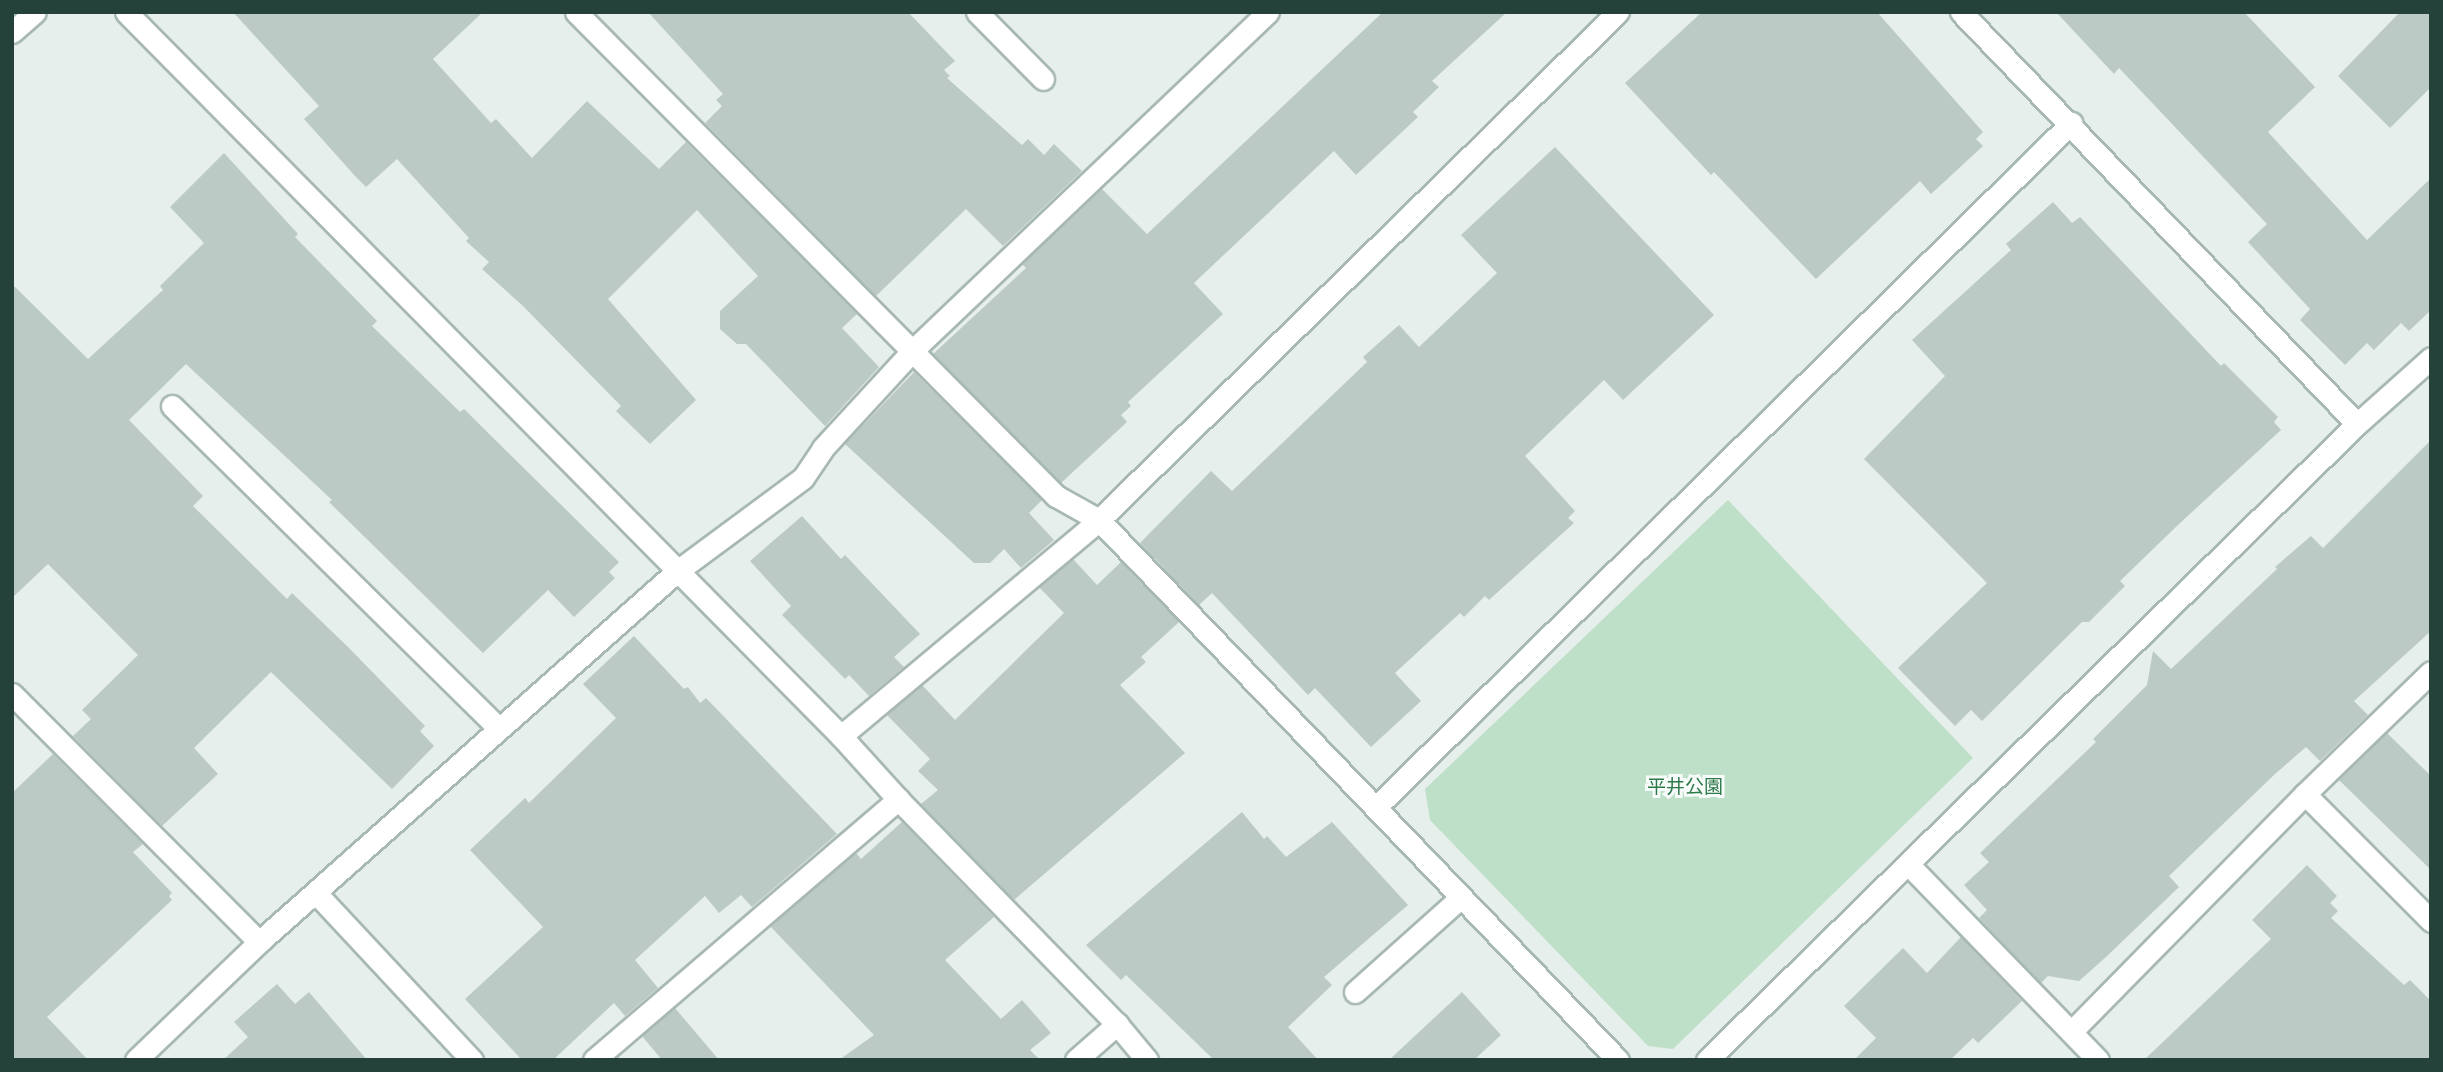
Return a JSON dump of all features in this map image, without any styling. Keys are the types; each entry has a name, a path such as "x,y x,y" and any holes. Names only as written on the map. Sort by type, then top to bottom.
{"street":[{"path":"12,32 34,12"},
{"path":"126,12 676,572 841,736 898,799 1117,1024 1147,1060"},
{"path":"576,12 1056,496 1099,520 1618,1060"},
{"path":"977,12 1043,79"},
{"path":"136,1060 259,942 676,572 803,478 823,448 913,349 1268,12"},
{"path":"841,736 1099,520 1618,12"},
{"path":"1961,12 2071,123 2357,424"},
{"path":"1376,808 2071,123"},
{"path":"1707,1060 2357,424 2431,358"},
{"path":"172,405 499,728"},
{"path":"2071,1032 2305,794 2431,672"},
{"path":"12,694 259,942"},
{"path":"2305,794 2431,921"},
{"path":"594,1060 898,799"},
{"path":"1908,864 2098,1060"},
{"path":"316,893 472,1060"},
{"path":"1355,992 1460,898"},
{"path":"1076,1060 1117,1024"}],"green space":[{"name":"平井公園","path":"1728,500 1973,758 1673,1049 1648,1046 1430,820 1425,789"}],"building":[{"path":"233,12 483,12 433,59 491,123 496,119 532,158 587,101 659,169 686,142 857,314 842,328 879,367 825,426 746,344 737,344 720,329 720,311 758,276 697,210 608,299 696,400 650,444 616,411 621,406 523,306 482,269 489,262 466,241 469,238 397,159 366,187 356,177 304,119 319,106"},
{"path":"648,12 908,12 955,61 944,70 950,76 947,78 1022,145 1028,139 1044,155 1054,144 1082,171 1003,246 966,209 876,296 705,123 722,106 716,100 723,94"},
{"path":"1383,12 1507,12 1432,81 1439,87 1413,112 1418,117 1356,175 1334,151 1194,283 1223,314 1128,402 1131,406 1121,415 1127,422 1061,483 933,354 1026,268 1022,264 1102,189 1147,234"},
{"path":"1702,12 1877,12 1983,132 1976,139 1983,146 1931,194 1920,181 1816,279 1714,172 1711,175 1625,83"},
{"path":"2056,12 2244,12 2315,87 2268,132 2367,240 2431,178 2431,310 2409,331 2401,323 2374,350 2367,343 2345,365 2300,320 2310,309 2248,242 2267,224 2119,68 2114,74"},
{"path":"2400,12 2431,12 2431,87 2390,128 2338,76"},
{"path":"1555,147 1714,315 1623,400 1604,380 1525,456 1575,511 1568,518 1574,523 1489,600 1485,596 1464,617 1460,613 1395,673 1421,701 1371,747 1315,688 1308,695 1212,593 1199,605 1140,543 1211,471 1232,491 1367,362 1363,357 1399,325 1419,347 1497,273 1461,235"},
{"path":"224,153 298,234 295,237 377,321 372,326 460,412 464,409 619,562 609,572 615,578 574,617 548,590 483,653 329,502 332,500 186,364 129,420 203,496 193,506 287,599 292,593 348,647 425,726 420,731 434,746 392,789 271,672 194,748 218,774 162,826 73,736 91,719 82,710 138,655 48,564 12,598 12,284 88,359 163,290 160,286 204,243 170,207"},
{"path":"2053,202 2072,223 2080,217 2221,366 2224,363 2278,417 2274,422 2281,430 2120,581 2125,586 2089,622 2082,622 1982,721 1971,710 1955,726 1898,668 1987,583 1864,459 1945,376 1912,340 2011,250 2006,244"},
{"path":"914,372 1042,500 1029,513 1054,540 1021,568 1004,549 990,563 974,563 845,444"},
{"path":"2431,440 2431,631 2354,701 2368,715 2320,761 2306,747 2275,774 2169,876 2179,887 2106,957 2079,981 2048,976 2041,983 1979,918 1987,910 1964,885 1989,862 1980,853 2096,742 2093,739 2147,685 2153,651 2171,669 2277,569 2275,567 2311,536 2323,548"},
{"path":"802,516 841,559 845,555 920,634 894,657 904,667 869,696 849,675 845,679 782,615 791,606 750,561"},
{"path":"1073,559 1097,585 1121,562 1179,622 1141,657 1146,662 1120,685 1185,753 1014,900 921,804 938,790 918,771 930,759 887,715 922,685 955,720 1064,613 1039,587"},
{"path":"634,636 684,689 688,687 700,703 706,698 837,834 752,907 741,895 719,913 705,896 635,960 658,988 625,1016 614,1003 553,1060 522,1060 465,999 543,927 470,850 525,798 529,803 616,718 583,684"},
{"path":"2387,733 2431,776 2431,870 2339,780"},
{"path":"53,754 143,844 133,852 172,893 169,896 172,900 47,1017 88,1060 12,1060 12,793"},
{"path":"1242,812 1264,839 1267,836 1286,857 1332,822 1408,905 1324,977 1332,985 1288,1027 1318,1060 1214,1060 1126,975 1121,980 1086,945"},
{"path":"902,822 994,917 945,960 1001,1019 1022,1000 1051,1033 1030,1050 1040,1060 839,1060 874,1035 770,926 856,853 861,859"},
{"path":"2307,865 2337,896 2330,903 2338,911 2331,918 2404,985 2410,980 2431,1001 2431,1060 2144,1060 2271,939 2252,920"},
{"path":"1961,937 2022,1001 1978,1043 1973,1038 1950,1060 1854,1060 1876,1038 1844,1006 1903,948 1927,973"},
{"path":"277,984 295,1004 309,992 367,1060 223,1060 248,1037 234,1022"},
{"path":"1462,992 1501,1035 1474,1060 1389,1060"},
{"path":"675,1008 719,1060 662,1060 642,1036"}]}
